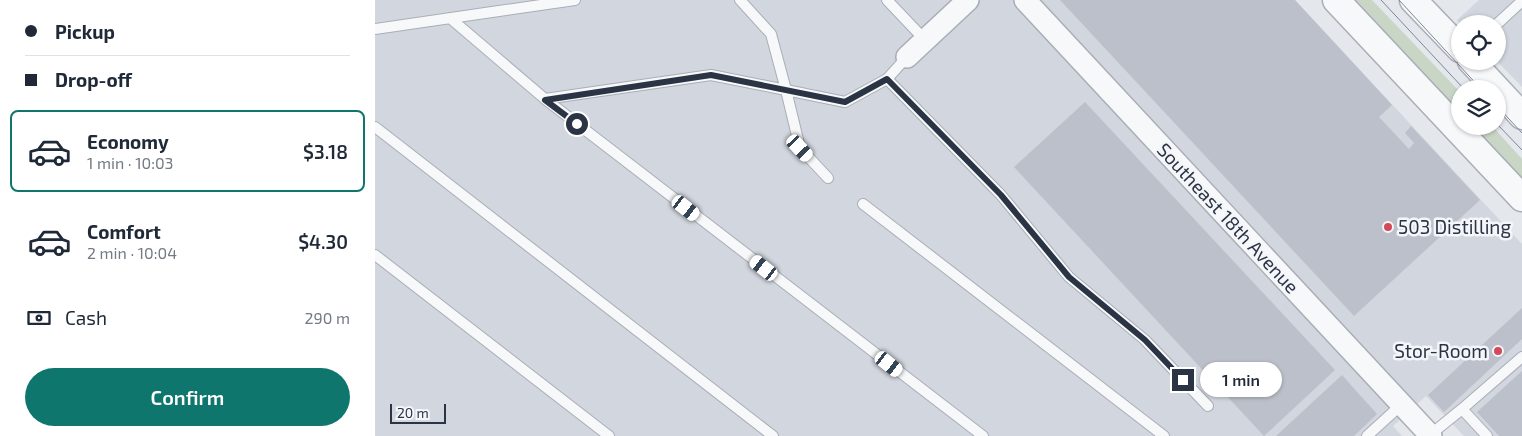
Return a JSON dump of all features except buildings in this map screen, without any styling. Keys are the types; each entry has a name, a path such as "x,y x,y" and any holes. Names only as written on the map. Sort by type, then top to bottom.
{"street":[{"path":"907,57 968,0"},
{"name":"Southeast 18th Avenue","path":"1025,0 1430,436"},
{"path":"1336,0 1522,198"},
{"path":"1413,0 1451,40"},
{"path":"1479,70 1489,80"},
{"path":"1506,99 1522,116"}],"lane":[{"path":"375,29 575,0"},
{"path":"740,0 771,34 800,148 828,178"},
{"path":"887,0 925,40"},
{"path":"1506,16 1522,1"},
{"path":"450,18 545,100 983,436"},
{"path":"545,100 711,75 845,102 887,79 907,57"},
{"path":"887,79 1001,195 1069,277 1145,340 1208,406"},
{"path":"375,127 773,436"},
{"path":"863,204 1164,436"},
{"path":"375,255 609,436"},
{"path":"1430,436 1522,357"},
{"path":"1367,436 1401,405"},
{"path":"1461,409 1487,436"}],"shaded area":[{"path":"375,0 1295,0 1522,244 1522,436 1464,436 1426,396 1393,426 1402,436 375,436"},
{"path":"1479,0 1522,0 1522,87 1506,70 1506,15 1462,15"}],"green space":[{"path":"1345,0 1372,0 1451,83 1451,114"},
{"path":"1471,135 1500,135 1522,159 1522,185"}],"tram line":[{"path":"1381,0 1456,80"},
{"path":"1399,0 1473,80"},
{"path":"1506,116 1522,133"},
{"path":"1506,133 1522,150"}],"place":[{"name":"503 Distilling","path":"1388,227"},
{"name":"Stor-Room","path":"1498,351"}],"route":[{"path":"577,124 545,100 711,75 845,102 887,79 1001,195 1069,277 1145,340 1183,380"}]}
